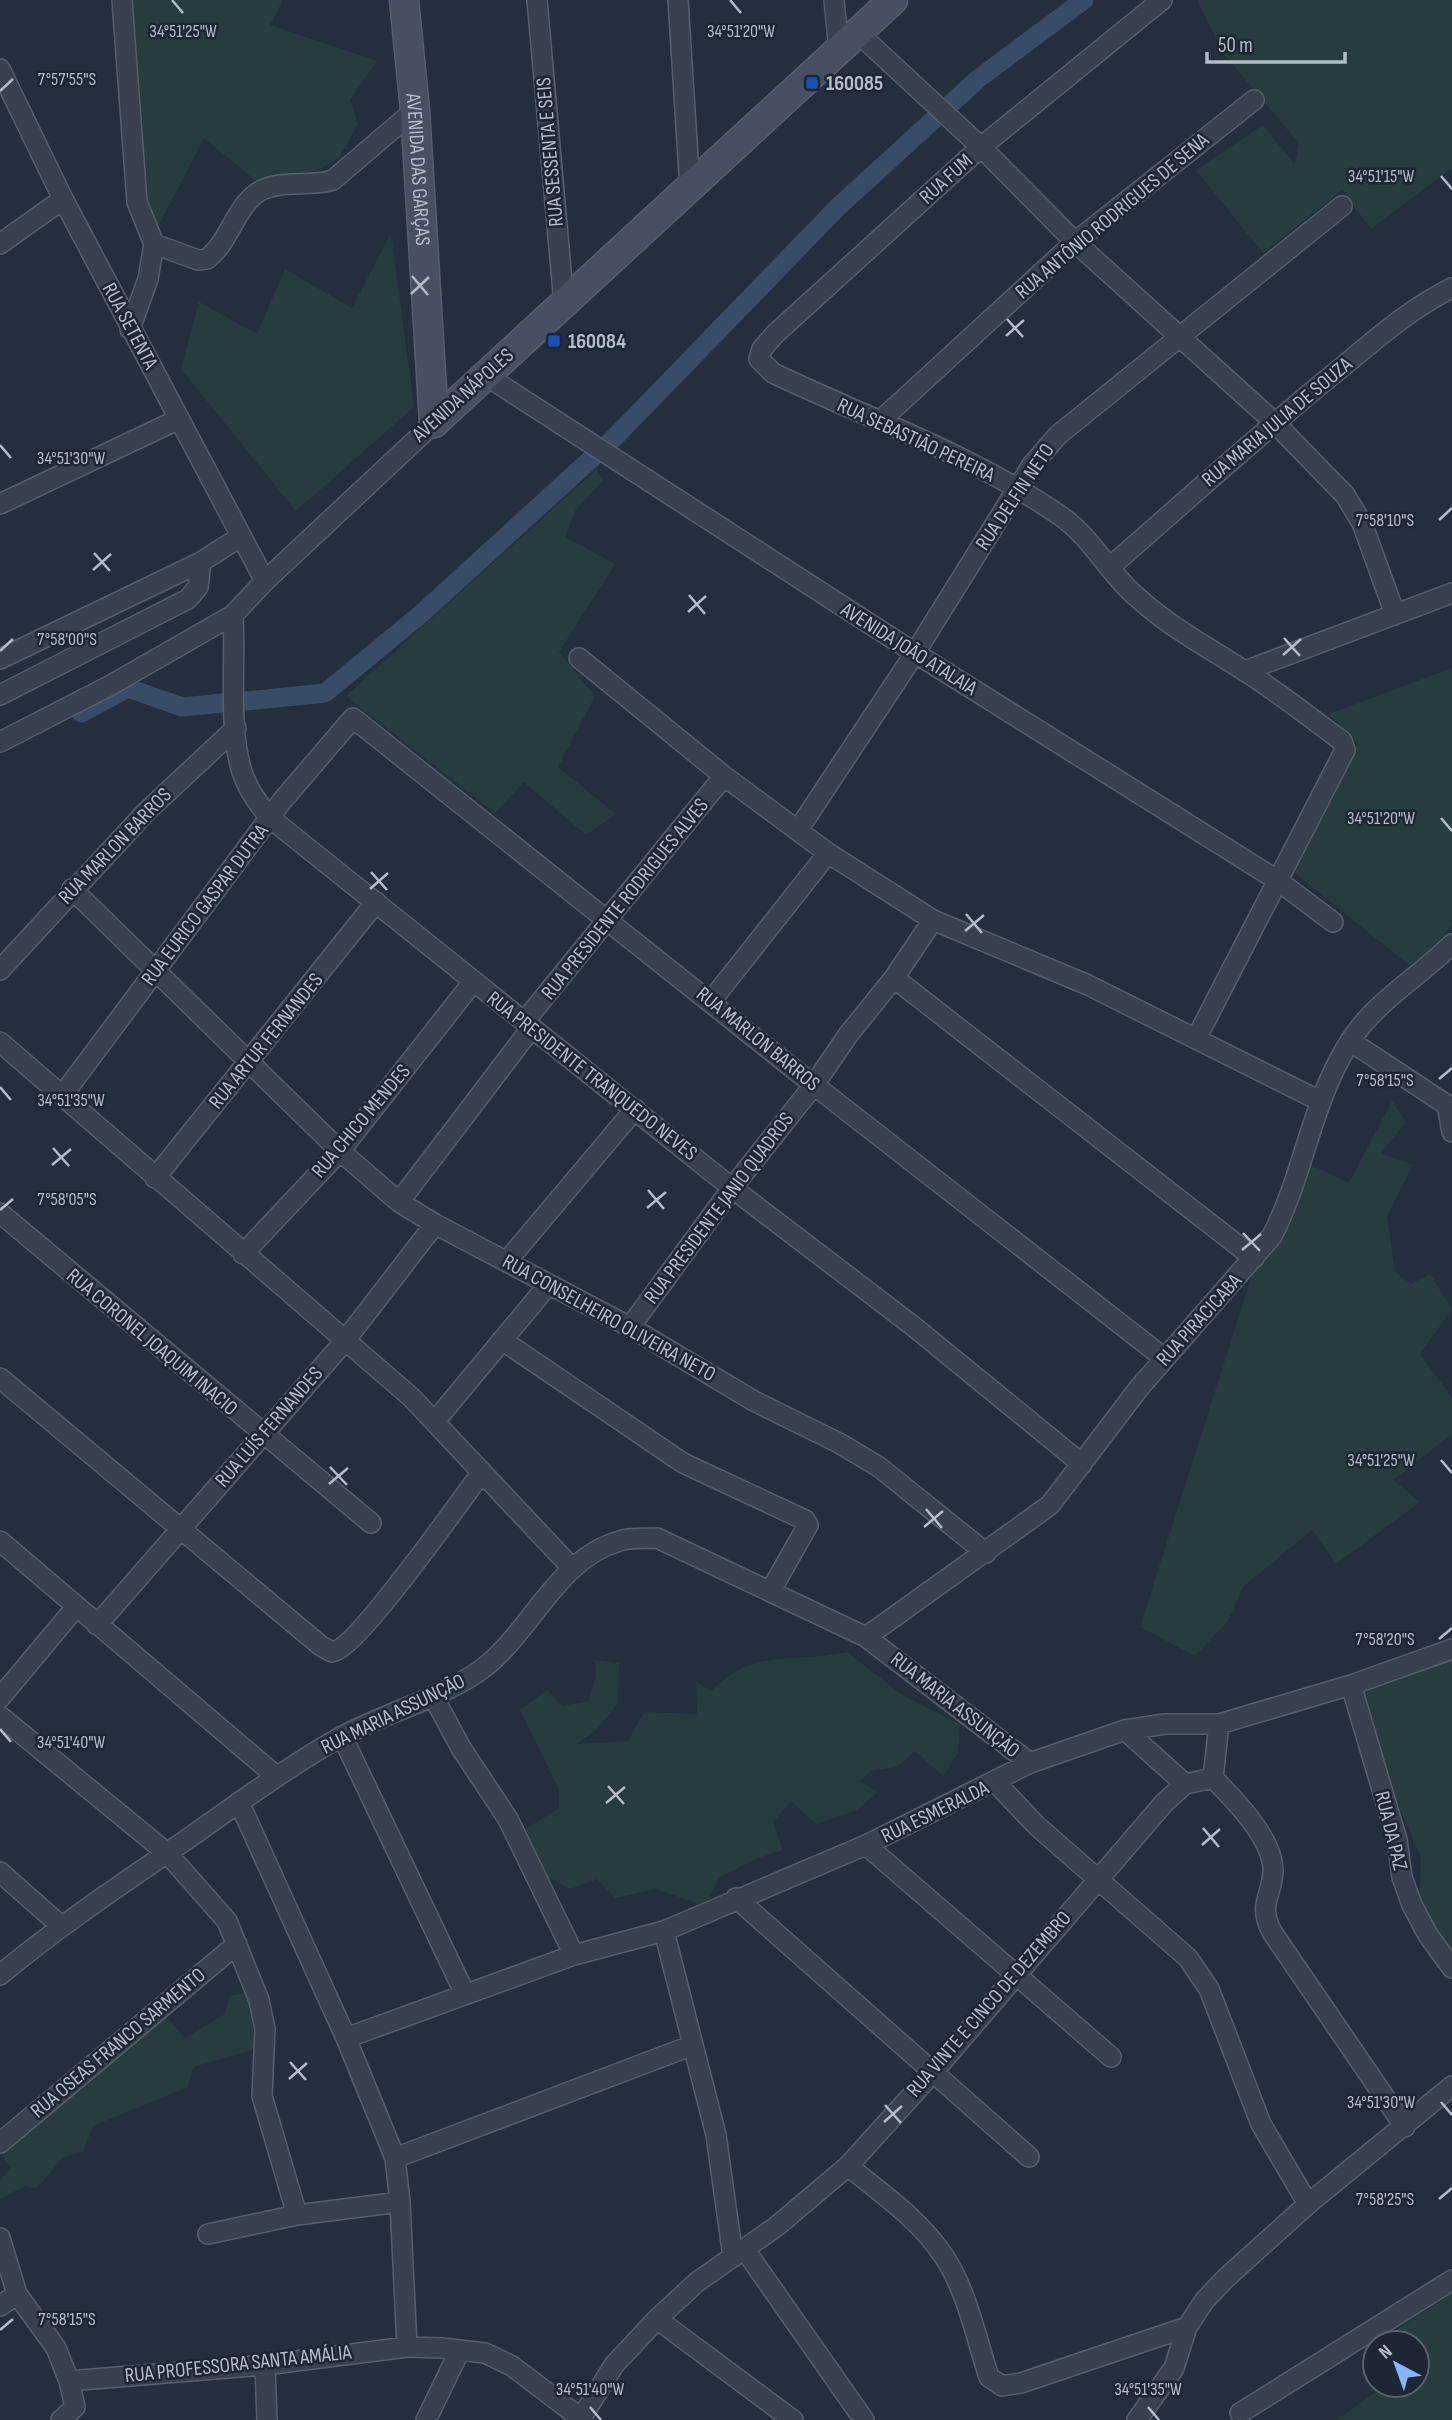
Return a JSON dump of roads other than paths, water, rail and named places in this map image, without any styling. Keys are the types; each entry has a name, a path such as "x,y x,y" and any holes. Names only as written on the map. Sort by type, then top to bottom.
{"main road":[{"name":"AVENIDA DAS GARÇAS","path":"404,0 415,110 433,423"},
{"name":"AVENIDA NÁPOLES","path":"433,423 893,0"}],"street":[{"path":"122,0 137,202 154,244 148,279 130,328"},
{"name":"RUA SESSENTA E SEIS","path":"537,0 564,304"},
{"path":"678,0 690,188"},
{"path":"834,0 849,42 936,104 1074,242 1274,422 1356,509 1395,614"},
{"name":"RUA FUM","path":"773,373 759,359 762,349 775,334 981,147 1162,0"},
{"name":"RUA SETENTA","path":"0,69 63,199 265,581"},
{"name":"RUA ANTÔNIO RODRIGUES DE SENA","path":"880,421 1074,242 1254,100"},
{"path":"154,244 198,260 207,259 214,254 251,198 270,188 321,184 333,180 415,110"},
{"path":"0,244 63,199"},
{"name":"RUA DELFIN NETO","path":"798,830 915,653 1017,489 1058,435 1342,206"},
{"name":"RUA MARIA JULIA DE SOUZA","path":"1110,567 1274,422 1426,301 1452,288"},
{"name":"RUA SEBASTIÃO PEREIRA","path":"773,373 880,421 1017,489 1082,533 1135,597 1177,630 1245,671 1342,741 1345,750 1276,880"},
{"name":"AVENIDA JOÃO ATALAIA","path":"485,375 915,653 1276,880 1333,922"},
{"path":"0,504 177,419"},
{"name":"AVENIDA NÁPOLES","path":"0,742 111,685 233,615 265,581 433,423"},
{"path":"0,659 201,562 240,537"},
{"path":"0,695 188,599 198,587 201,562"},
{"path":"1245,671 1452,593"},
{"name":"RUA PRESIDENTE TRANQUEDO NEVES","path":"233,615 236,727 242,771 253,798 270,818 732,1188 914,1326 1083,1464"},
{"path":"579,658 724,776 828,853 933,920 1088,985 1197,1037 1320,1101"},
{"name":"RUA MARLON BARROS","path":"353,718 711,1000 814,1085 1164,1358"},
{"name":"RUA EURICO GASPAR DUTRA","path":"62,1096 298,780 353,718"},
{"name":"RUA MARLON BARROS","path":"0,970 72,888 146,811 236,727"},
{"name":"RUA PRESIDENTE RODRIGUES ALVES","path":"399,1202 528,1024 724,776"},
{"path":"711,1000 828,853"},
{"path":"1197,1037 1276,880"},
{"name":"RUA CONSELHEIRO OLIVEIRA NETO","path":"72,888 340,1151 399,1202 435,1224 508,1260 630,1327 754,1401 839,1443 879,1467 986,1553"},
{"name":"RUA ARTUR FERNANDES","path":"155,1178 376,902"},
{"name":"RUA PRESIDENTE JANIO QUADROS","path":"630,1327 732,1188 894,978 933,920"},
{"name":"RUA PIRACICABA","path":"866,1637 1049,1505 1164,1358 1272,1236 1281,1218 1320,1101 1350,1041 1371,1016 1452,944"},
{"path":"894,978 1254,1258"},
{"name":"RUA CHICO MENDES","path":"243,1254 340,1151 472,982"},
{"path":"1350,1041 1449,1103 1452,1132"},
{"path":"0,1042 436,1420 572,1568"},
{"path":"508,1260 635,1109"},
{"name":"RUA CORONEL JOAQUIM INACIO","path":"0,1213 370,1523"},
{"name":"RUA LUÍS FERNANDES","path":"97,1625 344,1342 435,1224"},
{"path":"436,1420 549,1284"},
{"path":"502,1340 683,1463 805,1520 808,1525 771,1590"},
{"path":"0,1378 179,1530 321,1646 332,1652 345,1647 421,1554 481,1472"},
{"name":"RUA MARIA ASSUNÇÃO","path":"0,1975 60,1925 276,1776 342,1736 433,1696 479,1671 522,1631 572,1568 596,1550 622,1540 657,1538 866,1637 1030,1763"},
{"path":"0,1541 276,1776"},
{"path":"0,1698 76,1607"},
{"name":"RUA ESMERALDA","path":"346,2038 574,1955 664,1931 736,1898 866,1845 996,1783 1030,1763 1125,1730 1166,1724 1219,1724 1351,1685 1452,1649"},
{"name":"RUA DA PAZ","path":"1351,1685 1397,1840 1408,1895 1428,1935 1452,1968"},
{"path":"433,1696 461,1748 508,1819 574,1955"},
{"path":"0,1716 167,1853 208,1896 227,1921 259,2000 265,2029 262,2096 297,2215"},
{"path":"1213,1778 1219,1724"},
{"path":"1125,1730 1185,1784 1213,1778"},
{"path":"342,1736 465,1994"},
{"path":"1213,1778 1241,1807 1271,1857 1273,1870 1264,1906 1272,1932 1405,2127"},
{"path":"996,1783 1037,1826 1188,1958 1209,1989 1261,2124 1308,2204"},
{"name":"RUA VINTE E CINCO DE DEZEMBRO","path":"581,2419 614,2365 657,2319 697,2283 739,2254 848,2166 934,2071 1096,1879 1164,1803 1185,1784"},
{"path":"239,1802 346,2038 395,2158 400,2202 407,2347"},
{"path":"866,1845 1111,2057"},
{"path":"1,1875 60,1925"},
{"path":"736,1898 1029,2157"},
{"path":"664,1931 716,2135 739,2254 864,2420"},
{"name":"RUA OSEAS FRANCO SARMENTO","path":"0,2143 237,1944"},
{"path":"395,2158 693,2045"},
{"path":"1137,2420 1174,2368 1187,2327 1205,2300 1308,2204 1452,2086"},
{"path":"848,2166 909,2216 944,2256 958,2285 989,2377 1002,2386 1021,2383 1187,2327"},
{"path":"208,2234 297,2215 400,2202"},
{"path":"0,2238 17,2294 57,2348 69,2381 75,2407 61,2420"},
{"path":"1240,2413 1452,2280"},
{"path":"0,2306 17,2294"},
{"path":"657,2319 793,2420"},
{"name":"RUA PROFESSORA SANTA AMÁLIA","path":"69,2381 265,2365 407,2347 460,2350 485,2353 513,2366 581,2419"},
{"path":"426,2420 460,2350"},
{"path":"265,2365 267,2420"}],"waterway":[{"path":"247,701 325,693 421,614 614,438 838,207 978,79 1084,0"},
{"path":"81,713 128,688 182,707 223,703"}],"place":[{"name":"160085","path":"812,83"},
{"name":"160084","path":"554,341"}]}
